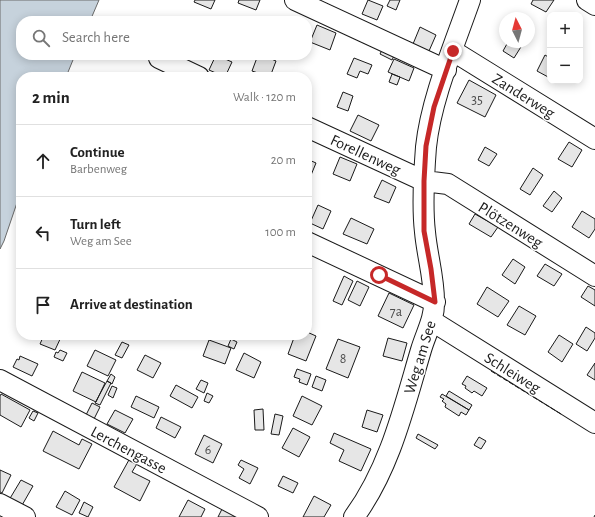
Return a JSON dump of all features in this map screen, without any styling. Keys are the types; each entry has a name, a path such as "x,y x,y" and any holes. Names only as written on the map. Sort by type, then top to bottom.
{"lane":[{"path":"295,0 446,70"},
{"name":"Weg am See","path":"354,517 367,499 392,445 422,345 432,321 435,302 424,231 426,146 434,107 470,0"},
{"path":"587,0 595,5"},
{"name":"Zanderweg","path":"453,51 595,139"},
{"path":"163,60 188,72"},
{"name":"Forellenweg","path":"312,129 424,181"},
{"name":"Plötzenweg","path":"424,181 448,184 595,276"},
{"path":"312,244 435,302"},
{"name":"Schleiweg","path":"432,321 595,423"},
{"name":"Lerchengasse","path":"0,380 258,517"},
{"path":"0,504 25,517"}],"shaded area":[{"path":"0,0 99,0 92,16 16,16 16,60 73,60 68,72 16,72 16,206 0,249"}],"building":[{"path":"195,0 215,0 211,9 194,2"},
{"path":"239,0 260,0 256,10 238,3"},
{"path":"368,0 383,6 377,20 362,14"},
{"path":"390,0 400,0 396,10 387,6"},
{"path":"533,0 554,0 546,12 531,4"},
{"path":"317,25 336,33 330,50 312,43 312,37"},
{"path":"420,27 436,35 429,51 413,44"},
{"path":"384,46 396,52 392,60 380,54"},
{"path":"505,48 520,48 514,58 503,51"},
{"path":"545,55 547,56 547,76 537,71"},
{"path":"354,58 372,65 368,74 360,71 357,78 347,74"},
{"path":"394,59 414,68 409,81 388,72"},
{"path":"214,60 227,60 232,62 227,72 214,72 209,70"},
{"path":"256,60 276,61 272,72 252,71"},
{"path":"392,74 400,77 397,85 389,82"},
{"path":"469,80 496,95 485,117 457,103"},
{"path":"343,92 353,96 348,111 337,107"},
{"path":"358,115 379,125 371,141 350,131"},
{"path":"569,142 582,150 572,167 558,159"},
{"path":"485,147 497,154 489,166 478,160"},
{"path":"340,157 357,164 350,181 333,174"},
{"path":"312,161 316,163 312,173"},
{"path":"533,168 543,175 530,195 520,189"},
{"path":"382,180 396,187 389,203 374,197"},
{"path":"554,191 562,198 552,212 543,206"},
{"path":"318,205 331,211 323,229 312,224 312,218"},
{"path":"582,211 595,219 595,229 589,238 572,227"},
{"path":"475,214 498,227 491,237 469,224"},
{"path":"351,218 374,229 367,244 343,234"},
{"path":"513,259 525,267 515,284 502,275"},
{"path":"545,264 562,274 554,286 537,276"},
{"path":"344,276 353,281 342,305 333,301"},
{"path":"357,281 369,287 360,306 348,300"},
{"path":"588,286 595,290 595,306 581,297"},
{"path":"487,287 509,301 498,317 477,304"},
{"path":"389,293 414,305 403,328 378,316"},
{"path":"519,306 536,316 525,335 507,325"},
{"path":"586,327 595,333 595,338 587,351 576,344"},
{"path":"312,334 316,336 306,361 288,354 293,340 312,340"},
{"path":"559,335 573,344 562,362 548,352"},
{"path":"388,338 407,343 402,361 383,356"},
{"path":"338,339 360,347 348,378 326,369"},
{"path":"42,340 60,340 55,350 40,344"},
{"path":"209,340 231,348 225,364 203,356"},
{"path":"231,340 237,342 234,349 228,346"},
{"path":"122,342 129,345 122,358 115,355"},
{"path":"60,350 67,353 63,361 54,357 56,352 58,353"},
{"path":"95,350 116,360 108,376 87,366"},
{"path":"244,353 261,362 254,378 236,370"},
{"path":"145,355 161,363 153,378 137,370"},
{"path":"20,356 38,364 32,376 13,367 17,359 19,360"},
{"path":"595,363 595,380 587,375"},
{"path":"297,369 311,374 307,385 299,382 300,379 294,377"},
{"path":"82,372 105,383 96,402 73,391"},
{"path":"111,374 115,377 112,384 107,381"},
{"path":"316,376 326,380 322,391 312,387"},
{"path":"467,376 487,388 482,396 474,391 472,393 462,384"},
{"path":"201,380 208,383 204,393 196,389"},
{"path":"107,381 111,383 100,405 95,403"},
{"path":"176,385 198,397 192,408 170,396"},
{"path":"112,386 117,388 113,398 108,395"},
{"path":"449,391 472,405 469,410 446,396"},
{"path":"207,393 213,396 209,403 204,401"},
{"path":"1,394 30,410 21,427 0,415"},
{"path":"442,394 469,410 466,415 461,412 459,416 445,407 446,404 442,401 444,399 440,397"},
{"path":"136,396 159,407 154,418 131,407"},
{"path":"302,396 322,406 312,425 293,416"},
{"path":"92,403 100,407 93,421 85,417"},
{"path":"263,409 264,430 255,430 254,410"},
{"path":"115,410 133,419 125,433 107,424"},
{"path":"367,410 383,415 377,432 362,427"},
{"path":"33,411 38,413 34,421 29,418"},
{"path":"275,414 283,416 279,435 271,434"},
{"path":"161,417 181,427 175,438 156,428"},
{"path":"293,428 310,437 299,457 282,448"},
{"path":"53,431 79,445 82,439 92,444 79,469 43,451"},
{"path":"334,433 371,449 361,471 339,461 344,450 330,443"},
{"path":"418,434 438,445 435,449 416,438"},
{"path":"204,435 222,444 213,463 195,454"},
{"path":"479,437 486,441 481,449 474,445"},
{"path":"130,458 138,462 132,472 150,481 140,501 114,487"},
{"path":"241,460 258,468 250,484 239,478 244,469 238,465"},
{"path":"0,470 11,475 2,493 0,492"},
{"path":"283,476 298,483 293,493 278,486"},
{"path":"21,480 33,486 21,507 9,500"},
{"path":"65,491 80,500 72,515 56,507"},
{"path":"314,496 331,505 324,517 303,517"},
{"path":"188,500 205,509 201,517 179,517"},
{"path":"84,502 93,507 88,517 79,513"},
{"path":"222,509 235,515 234,517 218,517"}],"fence":[{"path":"491,371 561,414"}],"route":[{"path":"379,275 435,302 424,231 426,146 434,107 453,51"}]}
